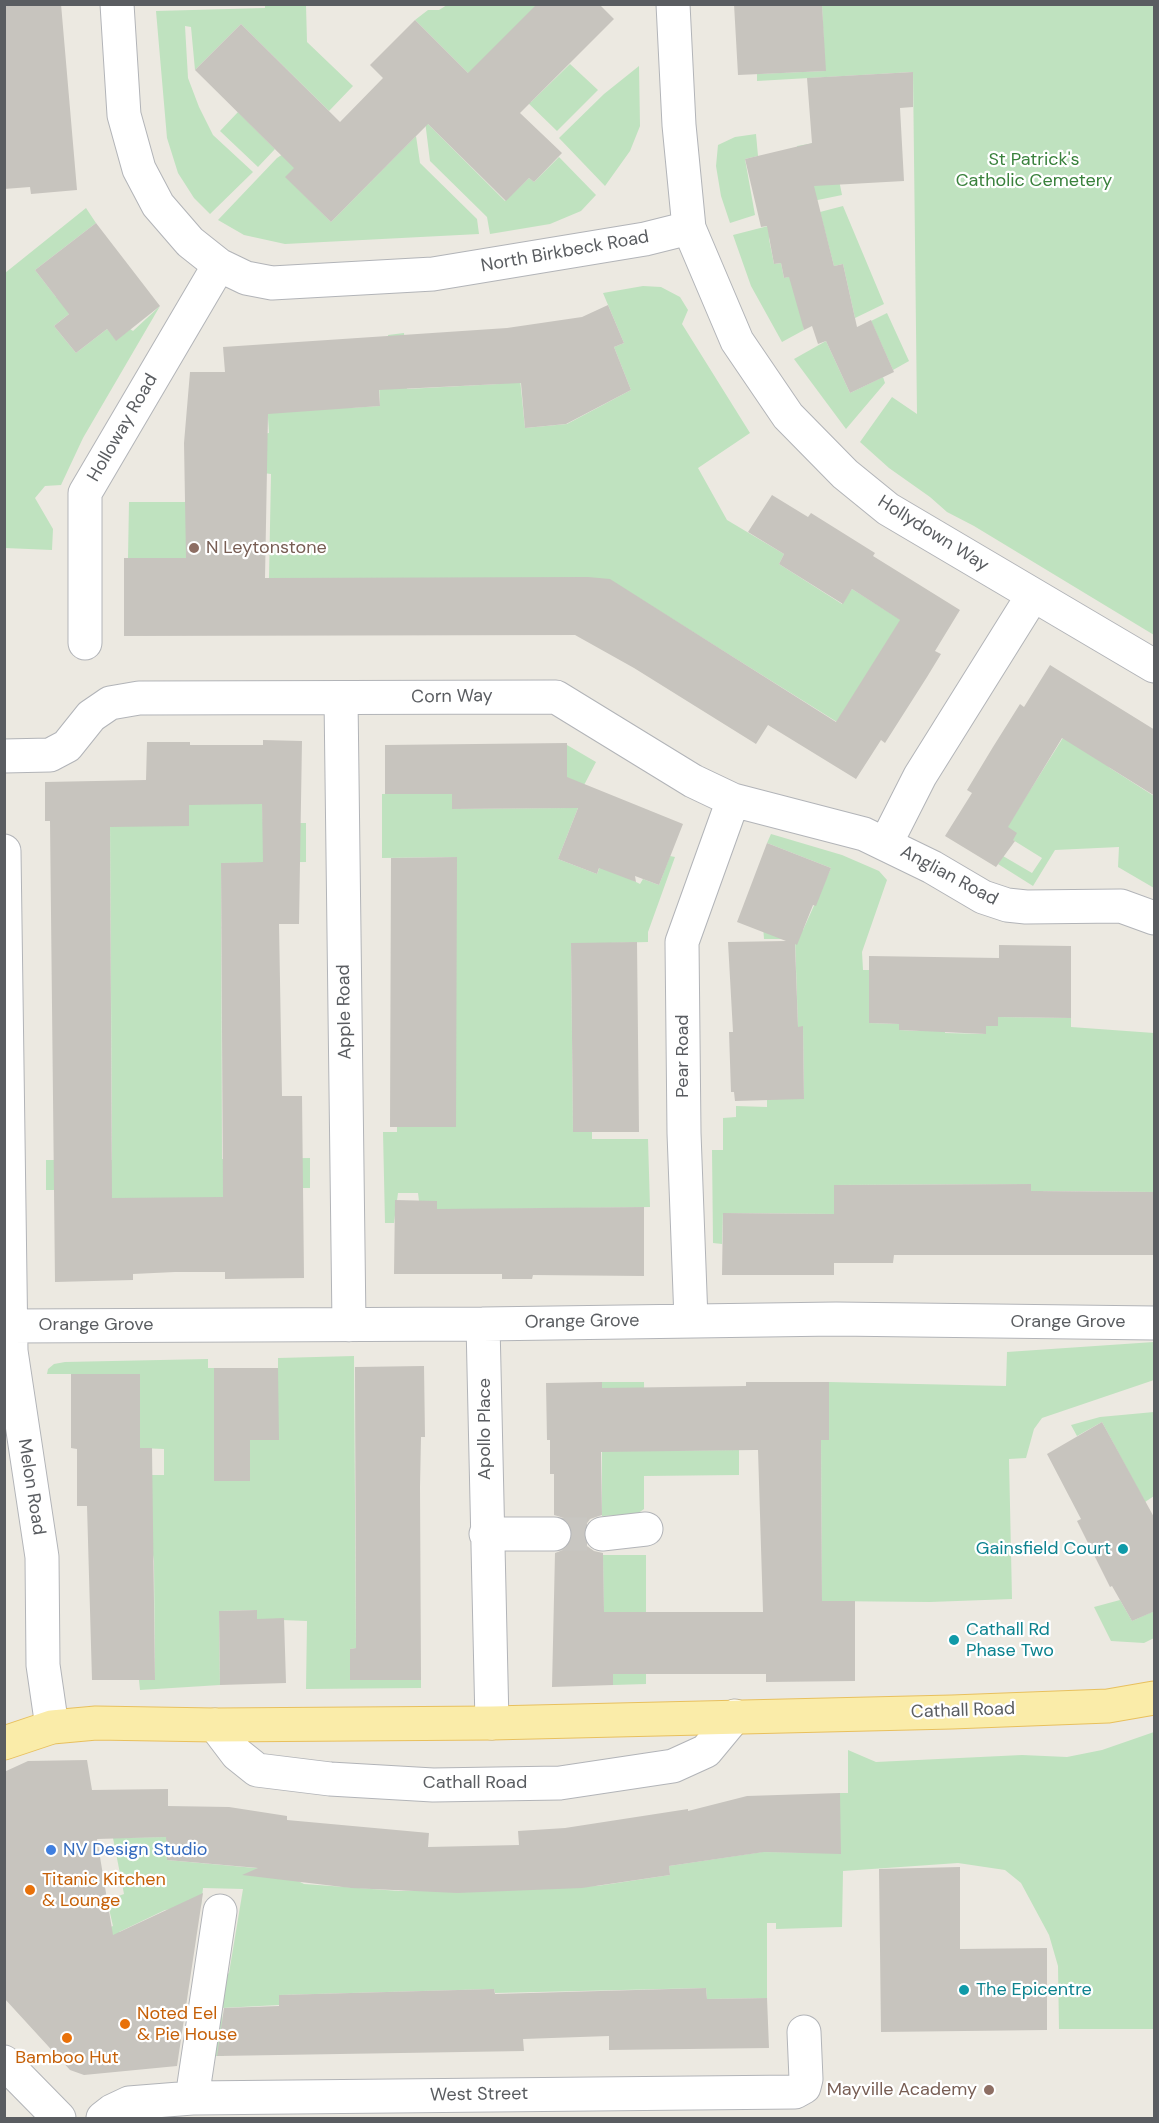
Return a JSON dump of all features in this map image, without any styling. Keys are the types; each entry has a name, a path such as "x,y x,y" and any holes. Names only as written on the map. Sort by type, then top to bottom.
{"main road":[{"name":"Cathall Road","path":"4,1743 52,1727 96,1723 215,1725 492,1723 952,1712 1108,1706 1155,1698"}],"street":[{"name":"North Birkbeck Road","path":"117,4 124,115 139,170 158,205 190,243 219,265 246,278 272,283 433,273 645,239 689,228"},
{"path":"673,4 679,125 689,228"},
{"name":"Hollydown Way","path":"689,228 737,341 788,416 845,474 888,509 1155,666"},
{"name":"Holloway Road","path":"85,643 85,493 219,265"},
{"name":"Anglian Road","path":"1033,596 920,776 886,843 983,897 1007,905 1121,906 1155,918"},
{"name":"Corn Way","path":"4,756 50,754 68,746 91,716 110,703 139,698 556,697 693,781 734,800 864,834 886,843"},
{"name":"Apple Road","path":"341,698 349,1325"},
{"name":"Pear Road","path":"691,1320 684,1133 682,942 734,800"},
{"name":"Melon Road","path":"4,851 10,1351 42,1557 44,1665 52,1727"},
{"name":"Orange Grove","path":"10,1326 483,1324 836,1319 1155,1323"},
{"name":"Apollo Place","path":"483,1324 492,1723"},
{"path":"602,1534 646,1529"},
{"path":"486,1534 554,1533"},
{"name":"Cathall Road","path":"215,1725 237,1754 257,1770 330,1779 433,1785 560,1783 673,1766 706,1751 735,1716"},
{"path":"192,2098 220,1911"},
{"name":"West Street","path":"103,2118 129,2103 192,2098 795,2091 804,2087 806,2079 804,2032"},
{"path":"4,2062 59,2118"}],"green space":[{"path":"265,5 306,5 307,42 353,86 329,111 241,24 195,70 191,27 185,26 188,78 199,107 213,135 253,172 210,214 194,198 178,173 167,138 156,11 265,8"},
{"path":"447,5 537,5 492,97 415,20 428,10 439,10"},
{"name":"St Patrick's Catholic Cemetery","path":"822,5 1154,5 1154,635 947,512 889,468 860,442 892,397 917,414 913,72 757,81 757,74 825,71"},
{"path":"570,64 598,90 557,131 522,97 531,102"},
{"path":"639,66 640,126 630,151 605,186 559,138 604,94"},
{"path":"238,112 275,149 258,167 220,131"},
{"path":"425,121 505,201 529,178 534,182 559,157 596,195 581,211 550,224 490,234 487,217 430,161"},
{"path":"756,134 758,156 745,159 755,215 730,223 721,196 716,166 718,145 735,137"},
{"path":"416,136 420,163 477,219 479,234 285,244 244,235 218,220 277,158 286,152 309,154 286,177 331,222"},
{"path":"831,140 842,195 808,202 797,146"},
{"path":"843,206 884,304 855,318 843,264 834,266 820,212"},
{"path":"86,208 96,223 35,270 56,297 73,285 85,301 54,326 76,353 107,329 116,340 130,329 133,331 160,306 83,438 61,485 45,486 35,498 53,529 52,550 5,548 5,273"},
{"path":"772,225 769,239 774,264 781,263 784,278 796,275 804,330 782,342 751,286 733,235"},
{"path":"643,286 661,287 680,297 688,310 682,324 750,433 698,468 727,520 784,554 779,564 842,604 852,589 901,620 837,722 626,590 420,578 269,578 271,474 223,468 255,434 269,433 266,387 346,383 349,408 380,406 379,382 391,381 388,335 404,333 407,389 499,384 519,369 525,428 567,424 631,390 614,347 624,343 603,293"},
{"path":"887,313 909,361 893,370 871,321"},
{"path":"826,341 850,393 883,377 885,383 846,429 794,359"},
{"path":"129,502 186,502 186,558 128,558"},
{"path":"1071,725 1110,768 1154,796 1154,888 1118,867 1119,847 1055,850 1033,886 998,864 1003,856 1032,873 1042,858 1013,840 1007,827"},
{"path":"567,745 596,762 582,789 585,790 558,859 597,874 601,864 640,884 643,879 659,885 670,856 675,857 648,932 648,942 571,944 573,1132 592,1132 592,1139 648,1139 650,1207 436,1210 419,1201 418,1193 398,1193 394,1223 385,1223 383,1132 397,1132 397,1127 456,1126 456,857 382,858 382,794 452,794 452,809 567,808"},
{"path":"189,804 262,804 263,823 306,823 306,862 221,863 222,1159 310,1158 310,1188 273,1188 151,1214 85,1190 46,1190 46,1160 112,1160 110,821 146,826 188,826"},
{"path":"771,834 842,855 879,871 887,880 862,952 863,970 869,970 869,1023 899,1024 899,1030 917,1031 945,1025 945,1033 985,1034 986,1026 998,1026 998,1017 1071,1018 1071,1027 1154,1033 1154,1192 1043,1191 1042,1255 1031,1255 1031,1184 834,1185 834,1214 723,1213 722,1244 713,1243 712,1150 723,1150 723,1118 736,1117 736,1106 767,1107 767,1099 804,1098 803,1027 798,1027 795,939 764,939 763,925 766,916 803,930 831,868 767,843"},
{"path":"1154,1342 1154,1380 1042,1418 1034,1429 1026,1458 1009,1459 1012,1599 930,1602 822,1601 821,1440 829,1440 829,1382 1006,1386 1007,1352"},
{"path":"354,1356 356,1648 350,1649 350,1680 421,1680 421,1688 306,1689 307,1621 257,1619 257,1610 219,1611 220,1685 140,1690 139,1680 155,1679 154,1561 140,1475 164,1475 164,1449 140,1448 140,1374 47,1374 48,1369 54,1364 65,1362 208,1359 208,1368 214,1368 250,1481 250,1440 278,1440 278,1358"},
{"path":"602,1382 644,1382 645,1451 739,1450 739,1475 644,1476 644,1509 637,1514 602,1516"},
{"path":"1154,1412 1154,1496 1145,1502 1102,1422 1077,1436 1071,1425 1100,1417"},
{"path":"603,1555 646,1555 646,1684 613,1685 613,1631 604,1631"},
{"path":"1120,1600 1132,1621 1154,1611 1154,1638 1144,1643 1111,1641 1094,1607"},
{"path":"1154,1732 1154,2029 1059,2029 1058,1966 1049,1935 1021,1883 1005,1870 958,1863 843,1871 842,1927 776,1929 776,1923 767,1923 767,1998 707,1999 706,1988 495,1993 494,1989 279,1995 279,2005 222,2008 224,2056 215,2056 219,1980 229,1973 243,1889 203,1888 201,1906 165,1910 119,1932 136,1977 75,1942 113,1926 107,1900 124,1894 113,1838 166,1837 167,1860 277,1870 304,1884 399,1891 597,1886 670,1875 669,1866 762,1852 840,1853 840,1793 848,1793 848,1750 876,1762 1022,1755 1067,1757 1102,1750"}],"building":[{"path":"4,4 61,4 77,190 31,194 30,187 4,189"},
{"path":"537,4 599,4 614,19 520,113 562,153 534,182 529,178 506,201 428,124 331,222 285,177 294,168 195,70 241,24 340,122 383,78 370,65 415,20 468,73"},
{"path":"734,4 822,5 826,71 738,75"},
{"path":"913,72 913,107 900,108 904,181 814,186 834,266 843,264 857,327 871,320 894,372 850,393 826,341 818,344 812,326 804,330 789,277 784,278 781,263 774,264 767,226 761,227 745,159 812,143 807,78"},
{"path":"96,223 160,306 116,341 107,329 76,353 54,326 69,314 35,270"},
{"path":"608,305 624,343 614,347 631,390 566,424 525,428 521,383 379,390 380,406 268,414 265,578 588,577 610,579 836,722 900,620 852,589 843,604 779,564 784,554 748,532 772,495 808,517 811,513 875,553 873,556 960,610 935,651 941,654 927,677 885,743 881,740 856,779 768,725 756,744 634,668 575,635 124,636 124,558 186,558 184,443 190,372 225,372 223,347 507,328 582,317"},
{"path":"1050,665 1155,730 1155,796 1062,738 1008,827 1017,833 1013,840 1015,841 996,867 945,836 972,793 967,790 993,747 1020,704 1024,707"},
{"path":"263,740 302,741 299,924 279,924 282,1096 302,1096 304,1278 225,1279 225,1272 175,1272 133,1274 133,1280 55,1282 50,821 45,821 45,782 146,780 147,742 190,742 190,745 263,745","holes":["262,804 263,862 221,863 223,1197 112,1198 110,827 189,826 189,805"]},
{"path":"567,743 567,777 683,824 659,885 635,876 636,882 599,868 597,874 558,859 578,808 452,809 452,794 385,794 385,745"},
{"path":"767,843 831,868 816,906 813,905 797,945 795,944 798,1027 803,1026 804,1099 735,1101 734,1092 731,1092 729,1032 733,1032 728,942 786,941 737,922"},
{"path":"457,857 456,1127 390,1127 391,858"},
{"path":"637,942 639,1132 573,1132 571,943"},
{"path":"999,945 1071,946 1071,1018 998,1017 998,1026 986,1026 986,1034 899,1030 899,1024 869,1023 869,956 999,958"},
{"path":"1031,1184 1031,1191 1155,1192 1155,1255 894,1255 893,1263 834,1263 834,1275 722,1275 723,1213 834,1214 834,1185"},
{"path":"395,1200 437,1201 437,1209 644,1207 644,1276 533,1275 532,1279 502,1279 502,1274 394,1274"},
{"path":"424,1366 425,1437 421,1437 420,1487 421,1680 350,1680 350,1649 356,1648 355,1367"},
{"path":"214,1368 278,1368 279,1440 250,1440 250,1481 214,1481"},
{"path":"71,1374 140,1374 140,1448 152,1448 155,1680 92,1680 87,1506 77,1506 77,1449 71,1448"},
{"path":"602,1382 602,1388 746,1386 746,1382 829,1382 829,1440 821,1440 822,1601 855,1601 855,1681 766,1682 766,1674 613,1674 613,1685 552,1687 555,1553 570,1544 573,1533 564,1518 554,1515 554,1474 550,1474 550,1440 547,1440 546,1383","holes":["758,1450 763,1612 604,1612 603,1553 587,1546 583,1536 585,1526 590,1519 602,1515 601,1452"]},
{"name":"Gainsfield Court","path":"1102,1422 1155,1519 1155,1611 1132,1621 1112,1586 1110,1587 1077,1521 1081,1519 1047,1454"},
{"path":"257,1610 257,1619 284,1618 286,1683 220,1685 219,1611"},
{"path":"87,1760 92,1790 168,1789 168,1806 229,1807 287,1816 287,1820 429,1833 428,1847 519,1845 518,1831 565,1828 688,1809 688,1811 747,1796 840,1793 841,1854 764,1852 669,1866 670,1875 582,1888 457,1893 351,1888 242,1875 258,1868 167,1860 166,1837 97,1839 113,1935 203,1893 177,2066 84,2075 70,2070 4,1998 4,1772 28,1761"},
{"name":"The Epicentre","path":"960,1867 960,1949 1047,1948 1047,2030 881,2032 879,1869"},
{"path":"706,1988 707,1999 767,1998 769,2048 609,2050 609,2036 523,2039 524,2051 217,2056 224,2008 279,2006 279,1995 494,1989 495,1994"}],"tunnel":[{"path":"554,1534 602,1534"}],"place":[{"name":"N Leytonstone","path":"194,548"},
{"name":"Gainsfield Court","path":"1123,1549"},
{"name":"Cathall Rd Phase Two","path":"954,1640"},
{"name":"NV Design Studio","path":"51,1850"},
{"name":"Titanic Kitchen & Lounge","path":"30,1890"},
{"name":"The Epicentre","path":"964,1990"},
{"name":"Noted Eel & Pie House","path":"125,2024"},
{"name":"Bamboo Hut","path":"67,2038"},
{"name":"Mayville Academy","path":"989,2090"}]}
